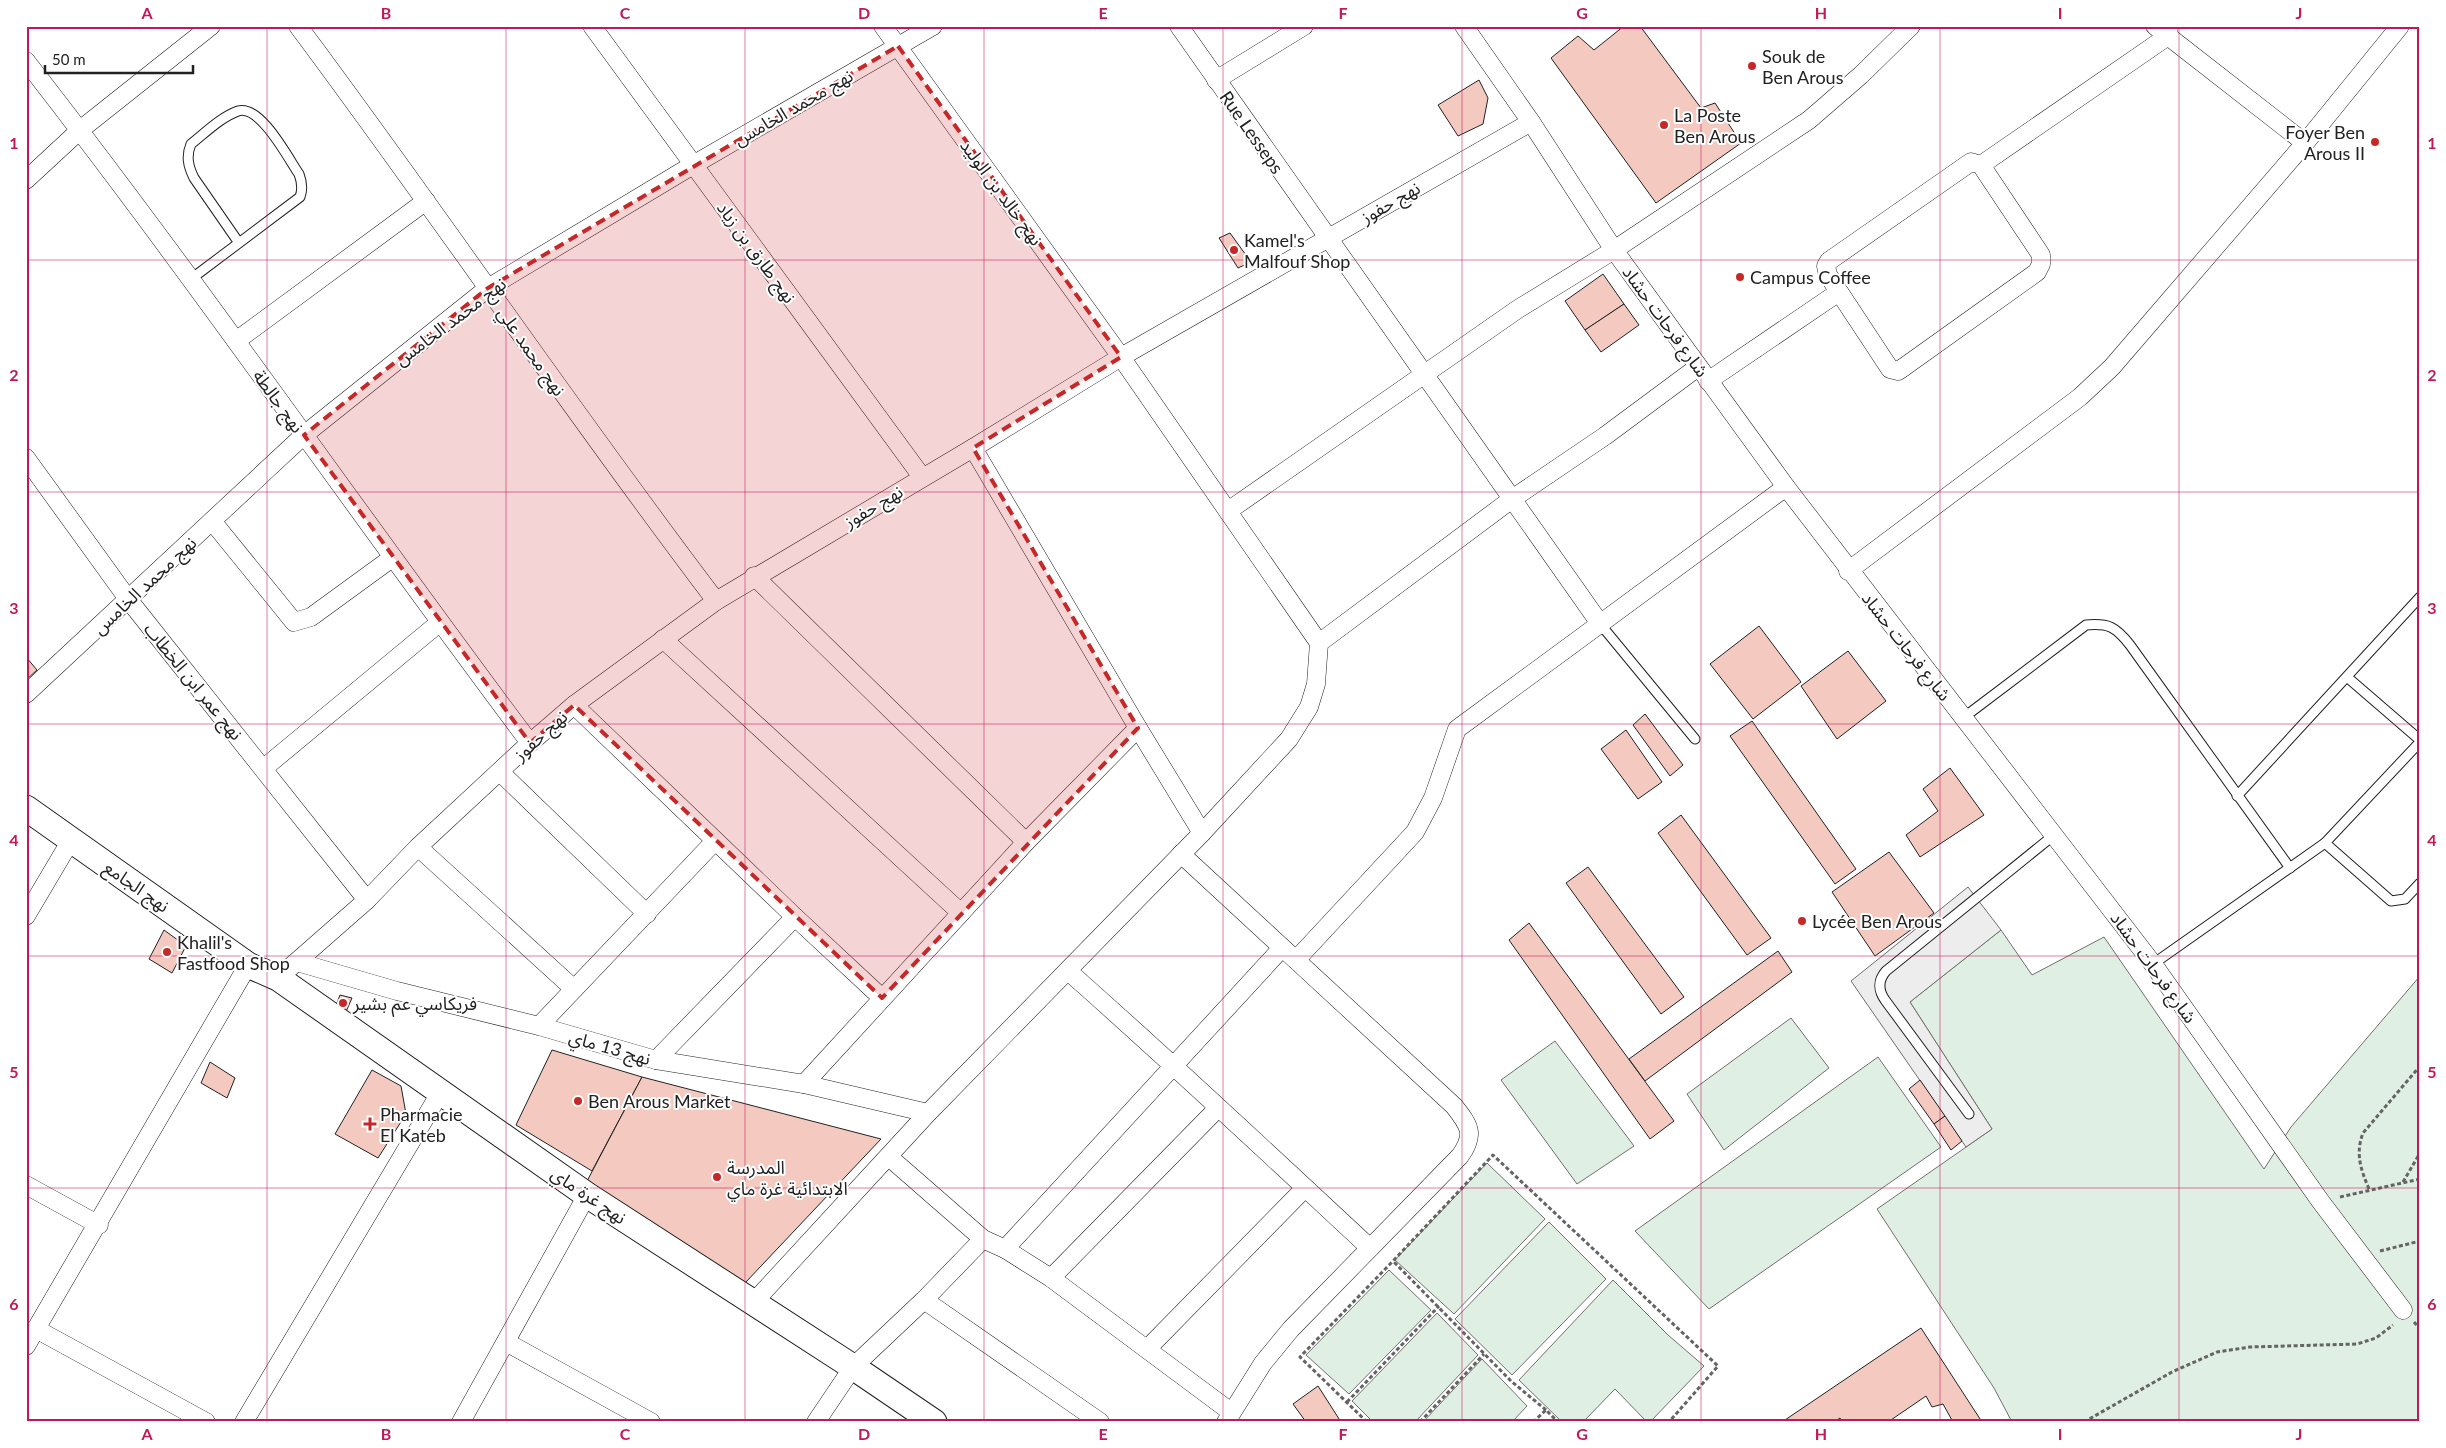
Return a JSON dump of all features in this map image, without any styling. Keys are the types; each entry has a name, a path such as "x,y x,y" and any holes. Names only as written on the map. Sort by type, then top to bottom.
{"street":[{"path":"26,180 80,130 211,26"},
{"name":"نهج محمد علي","path":"298,26 426,200 627,485 716,601"},
{"name":"نهج طارق بن زياد","path":"592,26 922,477"},
{"name":"نهج خالد بن الوليد","path":"883,26 1121,357 1319,642"},
{"name":"نهج محمد الخامس","path":"26,694 304,435 488,288 693,165 932,26"},
{"name":"Rue Lesseps","path":"1179,26 1326,239 1601,625"},
{"path":"1216,80 1304,26"},
{"name":"شارع فرحات حشاد","path":"1464,26 1531,122 1614,250 1786,487 1848,571 2153,964 2321,1202 2403,1310"},
{"path":"1228,511 1518,309 1614,250 1809,120 1861,75 1911,26"},
{"path":"1848,571 2080,398 2112,367 2305,143 2400,26"},
{"path":"1981,166 2164,29 2305,143"},
{"name":"نهج جالطة","path":"26,61 191,279 392,558 530,742"},
{"name":"نهج حفوز","path":"278,978 367,900 418,847 530,742 574,705 716,601 754,576 973,448 1121,357 1531,122"},
{"path":"1971,162 1981,166 2041,255 2041,264 2037,272 1898,370 1890,369 1828,275 1826,266 1829,260 1966,163 1971,162"},
{"path":"236,341 426,200"},
{"path":"753,1302 889,1157 928,1112 1202,833 1289,739 1302,722 1310,707 1316,684 1319,642 1512,499 1704,374 1839,292"},
{"path":"973,448 1202,833"},
{"name":"نهج عمر ابن الخطاب","path":"26,458 128,599 367,900"},
{"path":"1296,960 1415,832 1433,798 1457,729 1601,625 1786,487"},
{"path":"212,521 294,622 311,617 392,558"},
{"path":"754,576 1026,842"},
{"path":"264,768 440,623"},
{"path":"663,639 961,913"},
{"path":"574,705 882,998"},
{"path":"804,1084 1026,842 1138,728"},
{"path":"500,772 648,914"},
{"name":"نهج الجامع","path":"26,808 248,965"},
{"path":"26,916 71,840"},
{"path":"539,1026 648,914 715,841"},
{"path":"418,847 574,989"},
{"path":"889,1157 984,1239 1005,1249 1052,1278 1147,1350 1229,1417 1263,1363 1291,1329 1460,1156 1470,1138 1468,1124 1454,1106 1181,854"},
{"path":"656,1060 795,917"},
{"path":"1005,1249 1282,948"},
{"name":"نهج 13 ماي","path":"297,962 397,991 539,1026 656,1060 804,1084 928,1112"},
{"path":"26,1346 248,965"},
{"name":"نهج غرة ماي","path":"248,965 278,978 587,1195 853,1367 934,1422"},
{"path":"1068,971 1175,1065 1218,1108 1370,1248"},
{"path":"244,1422 440,1093"},
{"path":"1052,1278 1218,1108"},
{"path":"26,1185 98,1225"},
{"path":"1147,1350 1305,1188"},
{"path":"461,1422 587,1195"},
{"path":"816,1422 853,1367 924,1300 984,1239"},
{"path":"924,1300 1100,1422"},
{"path":"36,1329 206,1422"},
{"path":"506,1342 643,1420"}],"lane":[{"path":"191,279 239,243 300,197 302,188 299,174 260,118 248,110 240,110 231,114 191,144 188,151 189,168 194,178 239,243"},
{"path":"2237,796 2420,597"},
{"path":"1963,718 2086,625 2103,624 2119,631 2290,868"},
{"path":"1601,625 1695,739"},
{"path":"2153,964 2325,843 2420,741 2347,677"},
{"path":"1969,1114 1885,1000 1881,994 1880,981 1886,971 2054,835"},
{"path":"2325,843 2391,901 2404,899 2420,882"}],"path":[{"path":"2369,1190 2359,1164 2359,1142 2363,1133 2420,1066"},
{"path":"2403,1182 2420,1152"},
{"path":"1367,1422 1300,1357 1493,1155 1718,1366 1669,1422"},
{"path":"2321,1202 2420,1179"},
{"path":"2363,1256 2407,1242 2420,1241"},
{"path":"1393,1261 1484,1354 1558,1422"},
{"path":"1347,1402 1439,1306"},
{"path":"2084,1422 2172,1372 2217,1352 2250,1346 2358,1344 2376,1338 2394,1324 2403,1310"},
{"path":"1420,1422 1484,1354"},
{"path":"1533,1422 1546,1410"}],"highlighted area":[{"path":"898,46 1121,357 973,448 1138,728 882,998 574,705 530,743 304,435 488,288"}],"green space":[{"path":"2001,930 2032,975 2104,937 2264,1169 2291,1127 2420,976 2420,1422 2012,1422 1994,1388 1877,1209 1992,1129 1910,1002"},
{"path":"1791,1018 1829,1068 1724,1150 1687,1094"},
{"path":"1555,1041 1634,1146 1577,1184 1501,1080"},
{"path":"1878,1057 1941,1147 1709,1309 1635,1231"},
{"path":"1487,1163 1545,1219 1454,1314 1395,1260"},
{"path":"1549,1222 1606,1279 1512,1375 1455,1319"},
{"path":"1389,1270 1431,1310 1349,1394 1306,1355"},
{"path":"1613,1280 1668,1335 1704,1366 1650,1422 1647,1422 1615,1389 1583,1422 1562,1422 1519,1380"},
{"path":"1437,1313 1478,1355 1415,1422 1373,1422 1352,1401"},
{"path":"1482,1359 1527,1406 1512,1422 1423,1422"}],"shaded area":[{"path":"1968,887 2001,930 1910,1002 1992,1129 1966,1147 1851,981"}],"building":[{"name":"La Poste Ben Arous","path":"1624,26 1640,26 1701,108 1715,103 1741,143 1656,203 1551,58 1578,36 1594,50"},
{"path":"1479,80 1488,98 1483,124 1458,136 1438,105"},
{"name":"Kamel's Malfouf Shop","path":"1230,233 1251,262 1238,268 1219,238"},
{"path":"1603,274 1624,304 1585,330 1565,301"},
{"path":"1624,304 1639,325 1601,352 1585,330"},
{"path":"1759,626 1801,682 1753,719 1710,664"},
{"path":"1848,651 1886,701 1837,739 1801,686"},
{"path":"26,657 37,670 26,680"},
{"path":"1645,714 1683,765 1670,776 1633,725"},
{"path":"1752,721 1856,869 1835,884 1730,736"},
{"path":"1626,730 1662,782 1638,799 1601,749"},
{"path":"1950,768 1984,815 1920,857 1906,835 1938,811 1923,789"},
{"path":"1681,815 1771,938 1747,955 1658,833"},
{"path":"1889,852 1934,913 1875,956 1832,892"},
{"path":"1588,867 1684,997 1661,1014 1566,883"},
{"path":"1529,923 1674,1121 1650,1139 1509,940"},
{"name":"Khalil's Fastfood Shop","path":"164,930 186,946 172,973 149,959"},
{"path":"1778,951 1792,972 1645,1081 1629,1059"},
{"name":"فريكاسي عم بشير","path":"340,995 352,998 345,1014 335,1008"},
{"name":"Ben Arous Market","path":"552,1050 642,1077 592,1171 516,1125"},
{"path":"210,1062 235,1078 227,1098 201,1083"},
{"name":"Pharmacie El Kateb","path":"372,1070 401,1086 406,1114 378,1158 335,1134"},
{"name":"المدرسة الابتدائية غرة ماي","path":"642,1077 881,1139 745,1283 586,1183"},
{"path":"1920,1080 1945,1116 1934,1124 1909,1089"},
{"path":"1945,1116 1962,1141 1951,1150 1934,1124"},
{"path":"1921,1328 1982,1422 1953,1422 1943,1404 1932,1407 1926,1396 1888,1422 1842,1422 1840,1418 1834,1422 1782,1422"},
{"path":"1318,1386 1341,1422 1306,1422 1293,1404"}],"place":[{"name":"Souk de Ben Arous","path":"1752,66"},
{"name":"La Poste Ben Arous","path":"1664,125"},
{"name":"Foyer Ben Arous II","path":"2375,142"},
{"name":"Kamel's Malfouf Shop","path":"1234,250"},
{"name":"Campus Coffee","path":"1740,277"},
{"name":"Lycée Ben Arous","path":"1802,921"},
{"name":"Khalil's Fastfood Shop","path":"167,952"},
{"name":"فريكاسي عم بشير","path":"343,1003"},
{"name":"Ben Arous Market","path":"578,1101"},
{"name":"Pharmacie El Kateb","path":"370,1124"},
{"name":"المدرسة الابتدائية غرة ماي","path":"717,1177"}]}
